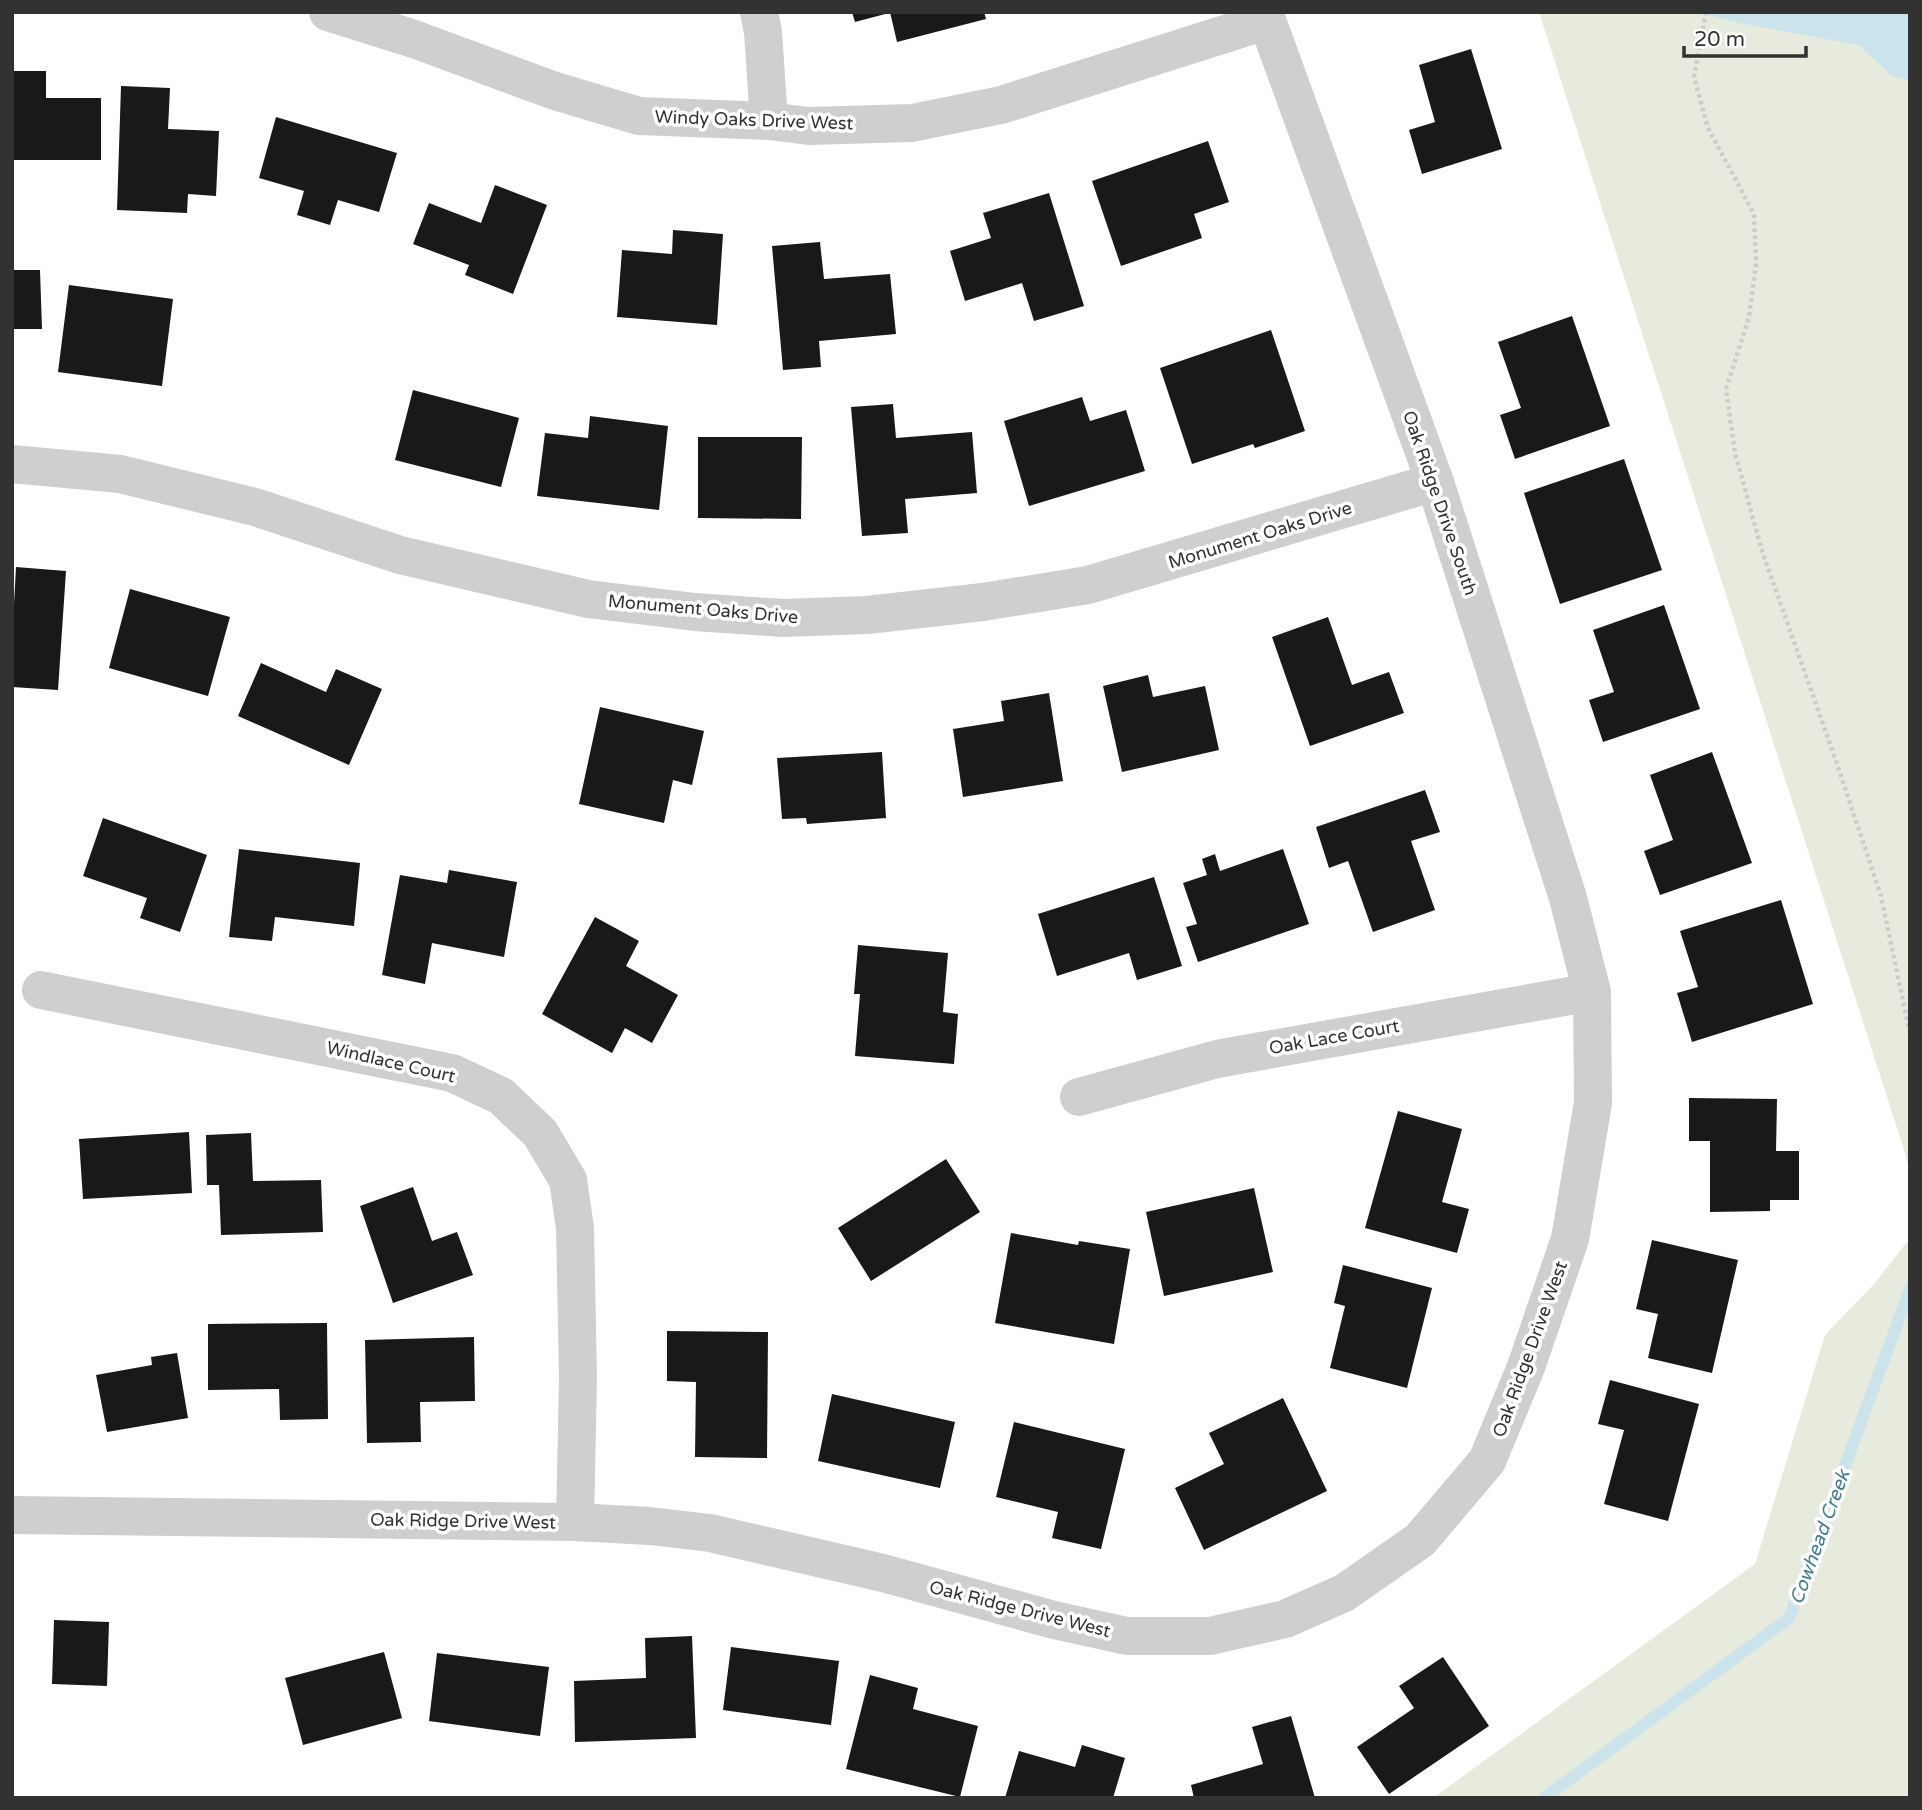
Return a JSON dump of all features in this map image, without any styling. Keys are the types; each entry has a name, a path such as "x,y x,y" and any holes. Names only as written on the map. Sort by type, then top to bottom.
{"street":[{"name":"Windy Oaks Drive West","path":"328,12 414,39 555,91 639,116 769,121 809,126 912,123 1000,105 1265,17"},
{"path":"759,12 763,32 769,121"},
{"name":"Oak Ridge Drive South","path":"1265,17 1435,482 1569,898 1592,992"},
{"name":"Monument Oaks Drive","path":"12,464 120,474 255,507 400,555 588,599 695,612 783,618 867,615 983,603 1088,585 1435,482"},
{"name":"Windlace Court","path":"41,990 452,1073 501,1096 540,1133 568,1180 575,1228 578,1377 575,1522"},
{"name":"Oak Lace Court","path":"1079,1097 1217,1059 1592,992"},
{"name":"Oak Ridge Drive West","path":"12,1515 575,1522 650,1526 710,1533 883,1573 1054,1620 1127,1636 1210,1636 1285,1619 1344,1594 1420,1540 1487,1461 1521,1378 1570,1239 1586,1159 1593,1103 1592,992"}],"path":[{"path":"1706,12 1695,77 1708,128 1754,214 1756,264 1749,317 1726,389 1735,453 1762,551 1881,896 1910,1034"}],"shaded area":[{"path":"1539,12 1910,12 1910,1176 1905,1153"},
{"path":"1910,1238 1910,1798 1433,1798 1755,1564 1825,1335 1875,1283"}],"water":[{"path":"1697,12 1910,12 1910,80 1892,76 1859,45 1739,23"}],"building":[{"path":"852,12 889,12 889,13 855,22"},
{"path":"890,12 984,12 986,19 897,42"},
{"path":"1471,49 1502,149 1422,174 1409,130 1435,122 1419,65"},
{"path":"12,71 46,71 46,98 101,98 101,160 12,160"},
{"path":"121,86 170,88 168,129 219,131 216,196 188,194 187,213 117,210"},
{"path":"276,117 397,153 379,212 338,200 330,225 297,215 304,191 259,178"},
{"path":"1208,141 1229,202 1194,214 1202,238 1121,266 1092,181"},
{"path":"495,185 547,205 513,294 465,275 469,265 413,244 429,203 481,223"},
{"path":"1049,193 1084,306 1034,321 1022,283 965,301 950,251 991,238 983,213"},
{"path":"673,230 723,234 717,325 617,317 622,250 672,254"},
{"path":"820,242 824,279 890,274 896,334 819,341 821,367 783,370 772,246"},
{"path":"12,270 40,270 42,329 12,329"},
{"path":"69,285 173,299 162,386 58,372"},
{"path":"1572,316 1610,426 1515,459 1500,415 1521,408 1498,342"},
{"path":"1271,330 1305,431 1255,448 1253,444 1192,464 1160,368"},
{"path":"413,390 519,418 501,487 395,460"},
{"path":"1082,397 1090,421 1126,410 1145,471 1029,506 1004,421"},
{"path":"893,404 896,438 972,432 977,493 905,499 908,533 862,536 851,407"},
{"path":"590,416 668,426 659,510 537,496 545,433 588,438"},
{"path":"698,437 802,437 801,519 698,518"},
{"path":"1624,459 1662,570 1560,604 1524,493"},
{"path":"16,567 66,571 58,690 12,687 12,604"},
{"path":"130,589 230,617 208,696 109,668"},
{"path":"1664,605 1700,709 1603,742 1589,700 1614,692 1593,630"},
{"path":"1328,617 1352,685 1389,672 1404,713 1310,746 1272,637"},
{"path":"261,663 326,692 336,669 382,689 349,765 238,716"},
{"path":"1148,675 1153,697 1205,686 1219,750 1122,772 1103,686"},
{"path":"1049,693 1063,781 963,797 953,729 1004,721 1001,701"},
{"path":"600,707 704,731 692,785 673,780 664,823 579,804"},
{"path":"882,752 886,818 807,824 806,818 782,819 777,758"},
{"path":"1712,752 1752,863 1660,895 1644,851 1673,840 1650,775"},
{"path":"1425,790 1440,832 1411,841 1435,910 1373,932 1348,861 1329,868 1316,827"},
{"path":"103,818 207,855 180,932 140,918 147,898 83,876"},
{"path":"239,849 360,863 354,926 275,917 272,941 229,937"},
{"path":"1283,849 1309,924 1198,962 1186,927 1197,924 1183,883 1207,875 1202,859 1215,854 1220,871"},
{"path":"449,870 517,882 504,957 432,943 425,984 382,975 400,875 447,883"},
{"path":"1154,877 1182,966 1137,980 1129,953 1057,976 1038,914"},
{"path":"1781,900 1813,1004 1692,1042 1677,993 1698,987 1680,931"},
{"path":"595,917 639,941 626,966 678,995 652,1043 625,1028 612,1053 542,1014"},
{"path":"858,945 948,953 943,1012 958,1014 954,1064 855,1056 860,994 854,994"},
{"path":"1689,1098 1777,1099 1776,1151 1799,1151 1799,1200 1770,1200 1770,1211 1710,1212 1710,1141 1689,1141"},
{"path":"1398,1111 1462,1129 1442,1202 1469,1209 1457,1253 1365,1228"},
{"path":"189,1132 192,1193 83,1199 79,1139"},
{"path":"251,1133 253,1181 321,1180 323,1232 221,1235 219,1185 207,1185 206,1135"},
{"path":"946,1159 980,1212 871,1281 838,1228"},
{"path":"413,1187 432,1241 457,1232 473,1275 393,1303 360,1206"},
{"path":"1254,1188 1273,1272 1164,1296 1146,1212"},
{"path":"1011,1233 1078,1245 1079,1241 1130,1249 1114,1344 995,1323"},
{"path":"1652,1240 1738,1260 1712,1373 1648,1358 1658,1314 1636,1309"},
{"path":"1343,1265 1432,1288 1407,1388 1330,1368 1345,1306 1334,1303"},
{"path":"327,1323 328,1419 280,1420 279,1389 208,1390 208,1324"},
{"path":"667,1331 768,1332 767,1458 695,1457 696,1382 667,1381"},
{"path":"474,1337 475,1401 420,1402 421,1442 367,1443 365,1340"},
{"path":"177,1353 188,1418 107,1432 96,1375 152,1365 151,1357"},
{"path":"1610,1380 1699,1404 1668,1521 1604,1504 1624,1430 1598,1424"},
{"path":"832,1394 955,1422 940,1488 818,1461"},
{"path":"1283,1398 1327,1491 1204,1550 1175,1488 1224,1464 1209,1433"},
{"path":"1014,1422 1125,1449 1101,1549 1052,1538 1058,1512 996,1497"},
{"path":"54,1620 109,1622 107,1686 52,1684"},
{"path":"692,1636 696,1738 575,1742 574,1681 646,1678 645,1638"},
{"path":"731,1647 839,1661 831,1725 723,1710"},
{"path":"384,1652 402,1718 303,1745 285,1678"},
{"path":"437,1653 549,1667 540,1736 429,1721"},
{"path":"1443,1657 1489,1726 1389,1794 1357,1747 1414,1708 1399,1686"},
{"path":"870,1675 918,1688 913,1709 978,1726 960,1797 846,1769"},
{"path":"1291,1716 1315,1798 1194,1798 1191,1785 1263,1764 1252,1727"},
{"path":"1082,1745 1125,1758 1113,1798 1005,1798 1019,1751 1075,1767"}],"waterway":[{"name":"Cowhead Creek","path":"1544,1798 1789,1618 1910,1289"}]}
